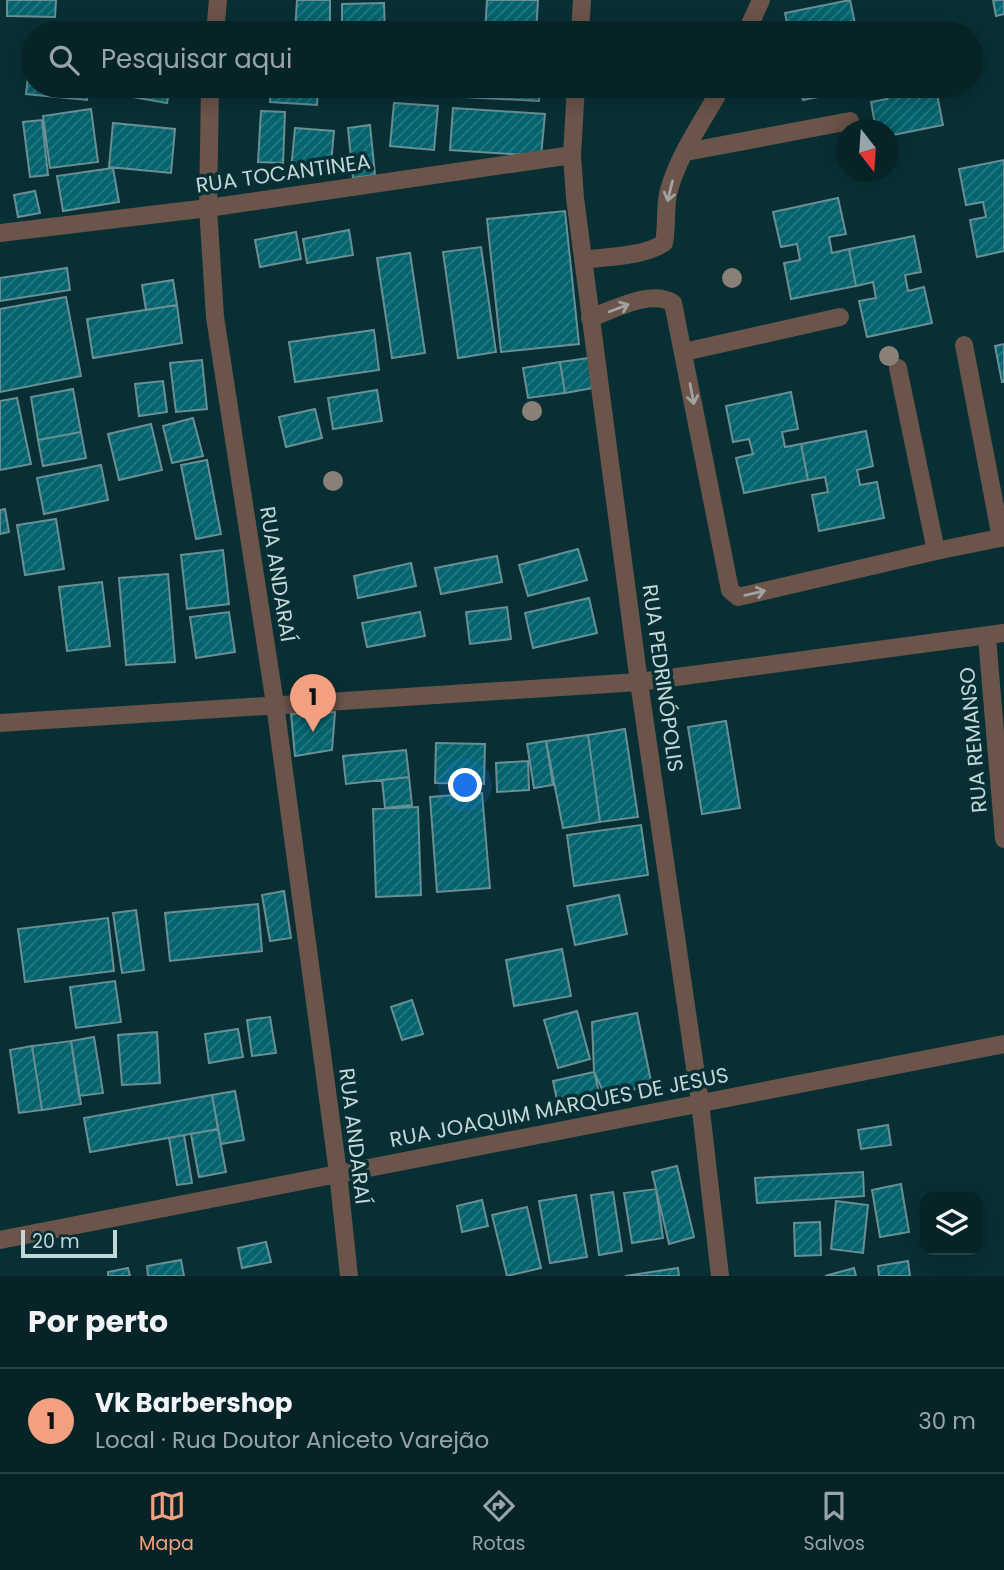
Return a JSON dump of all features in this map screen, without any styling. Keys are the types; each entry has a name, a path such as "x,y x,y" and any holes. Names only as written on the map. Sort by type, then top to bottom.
{"street":[{"path":"216,21 218,0"},
{"path":"581,21 582,0"},
{"path":"751,21 761,0"},
{"name":"RUA ANDARAÍ","path":"210,98 208,208 215,317 275,704 338,1173 349,1276"},
{"name":"RUA PEDRINÓPOLIS","path":"575,98 572,155 590,318 639,682 701,1102 720,1276"},
{"path":"584,260 638,253 655,249 664,243 667,195 686,152 715,98"},
{"path":"686,152 836,124"},
{"name":"RUA TOCANTINEA","path":"0,233 208,208 572,155"},
{"path":"590,318 636,301 666,299 673,303 730,590 738,597 1003,538 964,345"},
{"path":"684,352 840,317"},
{"path":"898,368 936,551"},
{"path":"0,723 639,682 995,635"},
{"name":"RUA REMANSO","path":"995,635 1004,839"},
{"name":"RUA JOAQUIM MARQUES DE JESUS","path":"0,1240 1004,1044"}],"building":[{"path":"7,0 56,0 55,17 7,16"},
{"path":"297,0 330,0 330,21 296,21"},
{"path":"487,0 538,0 537,21 486,21"},
{"path":"850,0 854,21 787,21 785,13"},
{"path":"993,0 1004,0 1004,14 996,16"},
{"path":"384,3 385,21 342,21 342,4"},
{"path":"138,98 168,98 167,103"},
{"path":"270,98 317,98 317,105 270,102"},
{"path":"482,98 539,98 539,101"},
{"path":"887,98 938,98 943,125 899,134 899,119 874,119 871,102"},
{"path":"394,103 438,106 434,150 390,146"},
{"path":"453,108 545,114 541,156 450,150"},
{"path":"91,109 98,162 50,168 43,116"},
{"path":"261,111 285,112 283,163 258,162"},
{"path":"42,120 48,175 30,177 23,122"},
{"path":"113,123 175,129 171,173 109,167"},
{"path":"370,125 375,175 353,178 348,128"},
{"path":"295,128 334,131 330,174 291,170"},
{"path":"1004,160 1004,251 977,257 970,220 986,217 983,202 966,205 959,169"},
{"path":"113,168 119,202 63,211 57,176"},
{"path":"35,191 40,213 18,217 14,195"},
{"path":"838,198 846,234 829,237 832,253 849,249 856,286 791,299 784,263 800,260 797,244 781,247 773,212"},
{"path":"565,211 579,344 501,352 487,219"},
{"path":"349,230 353,255 307,263 303,239"},
{"path":"296,232 301,259 260,267 255,240"},
{"path":"914,236 921,272 905,275 908,291 924,287 932,323 867,337 859,301 876,298 873,282 856,286 849,249"},
{"path":"481,247 496,352 458,358 443,252"},
{"path":"410,253 425,353 392,358 377,258"},
{"path":"67,268 70,290 0,301 0,278"},
{"path":"173,280 177,305 146,310 142,285"},
{"path":"66,297 81,376 0,392 0,309"},
{"path":"177,305 182,343 93,358 87,319"},
{"path":"374,330 379,370 295,382 289,342"},
{"path":"1004,344 1004,382 1002,382 995,346"},
{"path":"589,358 593,388 565,393 560,362"},
{"path":"202,360 207,409 176,412 170,363"},
{"path":"560,362 565,393 528,398 523,368"},
{"path":"163,381 167,412 139,416 135,384"},
{"path":"73,389 81,432 38,440 31,397"},
{"path":"377,390 382,421 333,429 328,398"},
{"path":"791,392 798,429 782,432 785,447 801,444 808,480 744,493 736,458 753,454 749,439 733,442 726,406"},
{"path":"17,398 31,464 0,470 0,401"},
{"path":"315,409 322,438 286,447 279,417"},
{"path":"193,418 203,456 172,463 163,426"},
{"path":"151,424 162,470 119,480 108,434"},
{"path":"866,431 873,466 857,470 860,485 877,482 884,518 819,531 812,495 828,492 825,477 808,480 801,444"},
{"path":"81,432 86,458 43,466 38,440"},
{"path":"207,460 221,534 196,539 181,465"},
{"path":"101,465 108,500 44,514 37,478"},
{"path":"5,509 9,532 0,534 0,510"},
{"path":"56,519 64,569 25,575 17,525"},
{"path":"578,549 587,580 528,596 519,565"},
{"path":"223,550 229,604 187,609 181,555"},
{"path":"497,556 502,582 441,594 435,568"},
{"path":"411,563 416,586 358,598 354,576"},
{"path":"168,574 175,662 126,665 119,578"},
{"path":"102,582 110,646 67,651 59,587"},
{"path":"589,598 597,633 533,648 525,613"},
{"path":"507,607 511,639 470,644 466,612"},
{"path":"229,612 235,652 196,658 190,617"},
{"path":"420,612 425,636 367,647 362,623"},
{"path":"335,712 332,750 295,756 291,714"},
{"path":"726,721 740,808 702,814 688,727"},
{"path":"625,729 638,817 600,822 588,735"},
{"path":"588,735 600,822 563,828 546,741"},
{"path":"546,741 553,785 534,788 527,744"},
{"path":"436,743 485,744 484,784 435,783"},
{"path":"406,750 409,777 346,784 343,756"},
{"path":"528,761 529,790 497,792 496,763"},
{"path":"409,777 412,805 385,808 382,780"},
{"path":"482,793 490,888 437,892 430,797"},
{"path":"418,807 421,895 376,897 373,809"},
{"path":"641,825 648,875 574,886 567,835"},
{"path":"284,891 291,938 270,941 262,895"},
{"path":"619,895 627,934 575,945 567,906"},
{"path":"258,904 262,951 170,961 165,913"},
{"path":"136,910 144,970 122,973 113,913"},
{"path":"108,918 114,971 25,982 18,929"},
{"path":"562,949 571,996 514,1006 506,960"},
{"path":"115,981 121,1022 76,1028 70,987"},
{"path":"412,1000 423,1034 402,1040 391,1007"},
{"path":"577,1011 590,1059 558,1068 544,1020"},
{"path":"637,1013 652,1086 605,1095 594,1072 592,1022"},
{"path":"270,1017 276,1053 252,1056 247,1020"},
{"path":"238,1029 243,1057 209,1063 205,1034"},
{"path":"157,1032 160,1083 122,1085 118,1035"},
{"path":"94,1037 103,1093 79,1096 71,1041"},
{"path":"71,1041 81,1104 42,1110 32,1046"},
{"path":"32,1046 42,1110 19,1113 10,1050"},
{"path":"594,1072 600,1096 558,1105 553,1081"},
{"path":"235,1091 244,1140 221,1144 212,1095"},
{"path":"212,1095 218,1129 90,1152 84,1118"},
{"path":"888,1125 891,1145 861,1149 858,1130"},
{"path":"218,1129 226,1172 199,1177 191,1134"},
{"path":"184,1135 192,1183 177,1185 169,1138"},
{"path":"677,1166 694,1237 669,1244 652,1172"},
{"path":"863,1172 864,1196 757,1203 755,1178"},
{"path":"901,1184 909,1232 880,1237 872,1190"},
{"path":"656,1189 663,1238 632,1243 624,1193"},
{"path":"613,1192 622,1251 599,1255 591,1195"},
{"path":"576,1195 587,1257 550,1263 539,1201"},
{"path":"482,1200 488,1226 462,1232 457,1206"},
{"path":"836,1201 868,1205 863,1253 831,1249"},
{"path":"527,1207 541,1268 507,1276 492,1215"},
{"path":"820,1222 821,1255 795,1256 794,1223"},
{"path":"266,1242 271,1262 242,1268 238,1248"},
{"path":"181,1260 184,1276 148,1276 147,1266"},
{"path":"908,1261 910,1276 879,1276 878,1266"},
{"path":"128,1268 130,1276 108,1276 108,1272"},
{"path":"678,1268 679,1276 625,1276"},
{"path":"854,1268 856,1276 825,1276"}],"place":[{"name":"Vk Barbershop","path":"313,732"}]}
